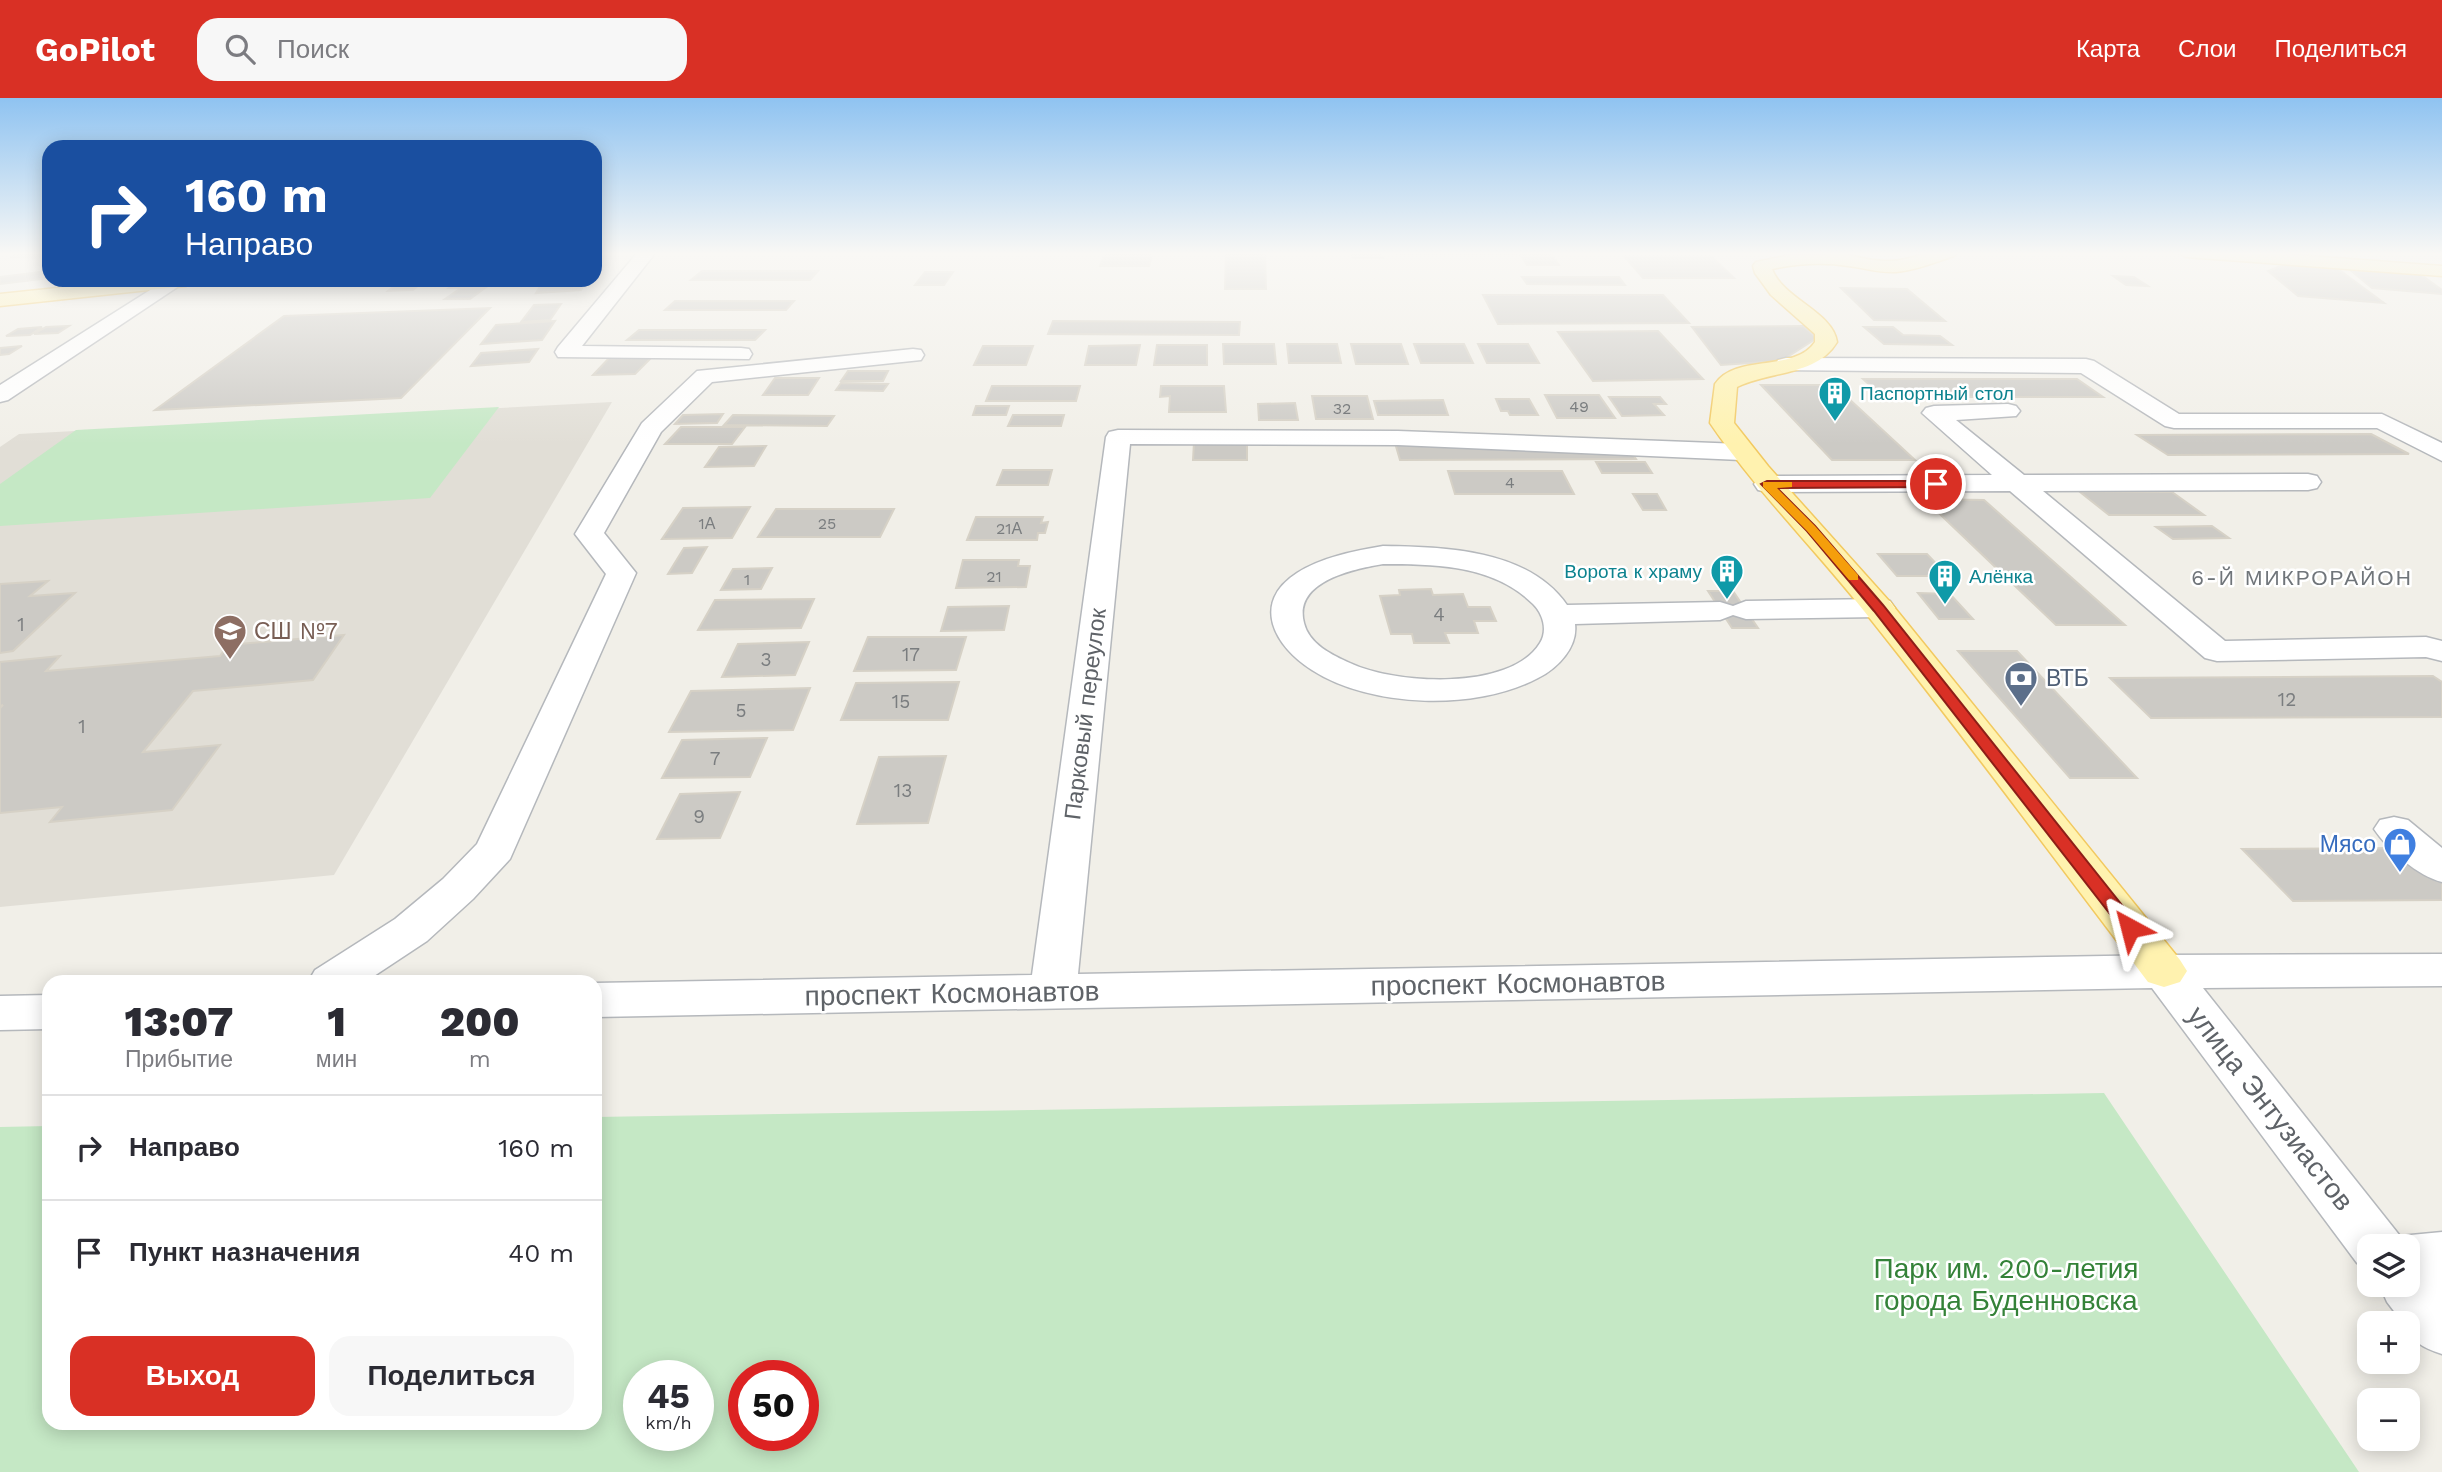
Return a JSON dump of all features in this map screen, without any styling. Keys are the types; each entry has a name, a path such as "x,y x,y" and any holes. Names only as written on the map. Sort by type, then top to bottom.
{"main road":[{"path":"1807,316 1825,332 1827,338 1824,349 1786,366 1751,373 1726,384 1722,423 1767,484 1811,528 1879,608 2164,971"}],"street":[{"path":"0,396 123,316"},
{"path":"595,316 566,352 745,355 787,368"},
{"path":"342,975 411,930 458,889 495,850 621,573 589,534 651,428 705,376 913,355"},
{"path":"1786,366 2085,366 2174,421 2382,421 2442,453"},
{"path":"2008,411 1934,413 2217,651 2426,647 2442,651"},
{"name":"Парковый переулок","path":"1053,991 1118,437 1398,439 1741,452"},
{"path":"1767,484 2308,482"},
{"path":"1383,555 1419,555 1493,568 1527,584 1547,600 1559,615 1559,638 1543,661 1515,677 1469,689 1433,692 1362,679 1329,665 1306,650 1290,633 1286,614 1290,598 1304,582 1324,570 1349,561 1383,555"},
{"path":"1559,615 1879,608"},
{"path":"2394,829 2442,869"},
{"name":"проспект Космонавтов","path":"602,1000 2164,971 2442,970"},
{"name":"улица Энтузиастов","path":"2164,971 2368,1234"},
{"path":"0,1013 42,1012"},
{"path":"2420,1258 2442,1257"},
{"path":"2418,1297 2442,1327"}],"shaded area":[{"name":"СШ №7","path":"612,402 334,875 0,907 0,447 19,434"}],"green space":[{"path":"499,407 430,498 0,526 0,484 76,430"},
{"name":"Парк им. 200-летия города Буденновска","path":"2104,1093 2359,1472 0,1472 0,1127 42,1126 42,1430 602,1430 602,1117"}],"building":[{"path":"284,316 482,316 401,398 155,410"},
{"path":"525,316 553,316 550,320 521,322"},
{"path":"1494,316 1683,316 1689,323 1498,324"},
{"path":"1870,316 1939,316 1945,321 1874,320"},
{"path":"555,321 542,340 481,344 496,325"},
{"path":"1053,321 1240,322 1239,335 1048,334"},
{"path":"69,326 58,333 34,334 46,327"},
{"path":"1803,326 1817,338 1781,361 1721,365 1692,327"},
{"path":"42,327 30,335 6,336 18,329"},
{"path":"1864,327 1893,327 1903,335 1940,336 1952,345 1884,344"},
{"path":"639,330 765,330 755,340 627,340"},
{"path":"1658,331 1703,379 1593,381 1558,332"},
{"path":"1223,344 1274,344 1276,364 1224,364"},
{"path":"1287,344 1337,344 1341,363 1289,363"},
{"path":"1351,344 1401,344 1408,364 1356,364"},
{"path":"1414,344 1464,344 1473,363 1421,363"},
{"path":"1478,344 1528,344 1539,363 1487,363"},
{"path":"1140,345 1136,365 1085,365 1089,346"},
{"path":"1157,345 1207,345 1207,365 1154,365"},
{"path":"22,346 9,354 0,355 0,348"},
{"path":"983,346 1033,346 1026,365 974,365"},
{"path":"538,349 529,362 471,366 481,353"},
{"path":"611,356 653,356 635,374 593,375"},
{"path":"848,371 888,371 883,381 841,381"},
{"path":"775,378 819,378 808,395 763,395"},
{"path":"1863,379 2077,379 2103,397 1883,397"},
{"path":"841,383 888,384 883,391 836,390"},
{"name":"Паспортный стол","path":"1761,385 1834,385 1915,460 1832,460"},
{"path":"992,386 1080,386 1076,401 986,401"},
{"path":"1161,386 1224,386 1226,412 1169,412 1170,396 1160,397"},
{"path":"1545,395 1599,395 1615,418 1557,418"},
{"path":"1312,396 1367,396 1373,419 1316,419"},
{"path":"1609,397 1660,397 1666,404 1654,404 1664,415 1622,416"},
{"path":"1496,399 1529,399 1538,415 1510,415 1508,411 1501,411"},
{"path":"1443,400 1448,415 1378,415 1374,401"},
{"path":"1295,403 1298,420 1259,420 1258,404"},
{"path":"976,406 1009,406 1006,415 973,415"},
{"path":"723,414 717,423 675,424 683,415"},
{"path":"733,415 834,416 827,426 724,425"},
{"path":"1013,415 1064,415 1061,426 1008,426"},
{"path":"681,427 745,427 732,444 665,444"},
{"path":"2371,434 2409,454 2168,455 2137,435"},
{"path":"1194,442 1247,442 1247,460 1193,460"},
{"path":"1625,442 1636,459 1400,460 1395,443"},
{"path":"766,446 754,466 705,467 719,447"},
{"path":"1596,462 1645,462 1652,473 1602,473"},
{"path":"1003,470 1052,470 1048,485 997,485"},
{"path":"1448,471 1562,471 1574,494 1455,494"},
{"path":"2080,492 2172,492 2204,515 2109,515"},
{"path":"1633,494 1657,494 1666,510 1643,510"},
{"path":"1924,499 1984,500 2125,625 2056,625"},
{"path":"750,507 732,538 662,539 683,508"},
{"path":"776,509 894,509 880,537 758,537"},
{"path":"976,517 1043,517 1041,523 1048,522 1045,533 1038,533 1037,540 967,540"},
{"path":"2212,526 2229,538 2173,539 2156,527"},
{"path":"707,547 692,573 668,574 684,548"},
{"path":"1878,554 1927,554 1948,576 1897,576"},
{"path":"963,560 1019,560 1018,566 1030,566 1026,587 956,588"},
{"path":"772,568 761,589 721,590 733,569"},
{"path":"48,581 30,596 75,593 13,651 0,653 0,584"},
{"path":"1431,589 1433,595 1463,594 1468,607 1490,607 1496,621 1474,621 1478,633 1445,633 1449,643 1414,643 1412,634 1391,634 1380,596 1400,595 1399,590"},
{"name":"Ворота к храму","path":"1708,591 1733,591 1758,628 1732,628"},
{"name":"Алёнка","path":"1918,593 1950,594 1973,619 1939,619"},
{"path":"814,599 801,628 698,630 715,600"},
{"path":"1009,606 1004,630 941,631 948,607"},
{"path":"344,635 313,680 193,691 143,752 220,745 172,810 50,822 62,807 0,813 0,708 3,705 0,706 0,662 60,656 46,671 220,656 228,645"},
{"path":"868,637 966,637 956,670 854,671"},
{"path":"809,642 795,675 722,677 738,644"},
{"path":"1958,651 2017,651 2137,778 2070,778"},
{"path":"2433,676 2442,682 2442,717 2151,718 2110,678"},
{"path":"959,682 948,720 841,720 856,683"},
{"path":"810,688 793,730 669,732 691,691"},
{"path":"767,738 750,777 662,778 682,740"},
{"path":"946,756 928,823 857,824 879,757"},
{"path":"740,792 720,838 657,839 680,794"},
{"path":"2409,848 2442,878 2442,900 2293,901 2242,849"}],"slow traffic":[{"path":"1788,484 1767,484 1811,528 1853,578"}],"place":[{"name":"Паспортный стол","path":"1835,423"},
{"name":"Ворота к храму","path":"1727,601"},
{"name":"Алёнка","path":"1945,606"},
{"name":"СШ №7","path":"230,661"},
{"name":"ВТБ","path":"2021,708"},
{"name":"Мясо","path":"2400,874"}],"district":[{"name":"6-Й МИКРОРАЙОН","path":"2302,578"}],"route":[{"path":"1936,484 1767,484 1811,528 1879,608 2130,928"}]}
